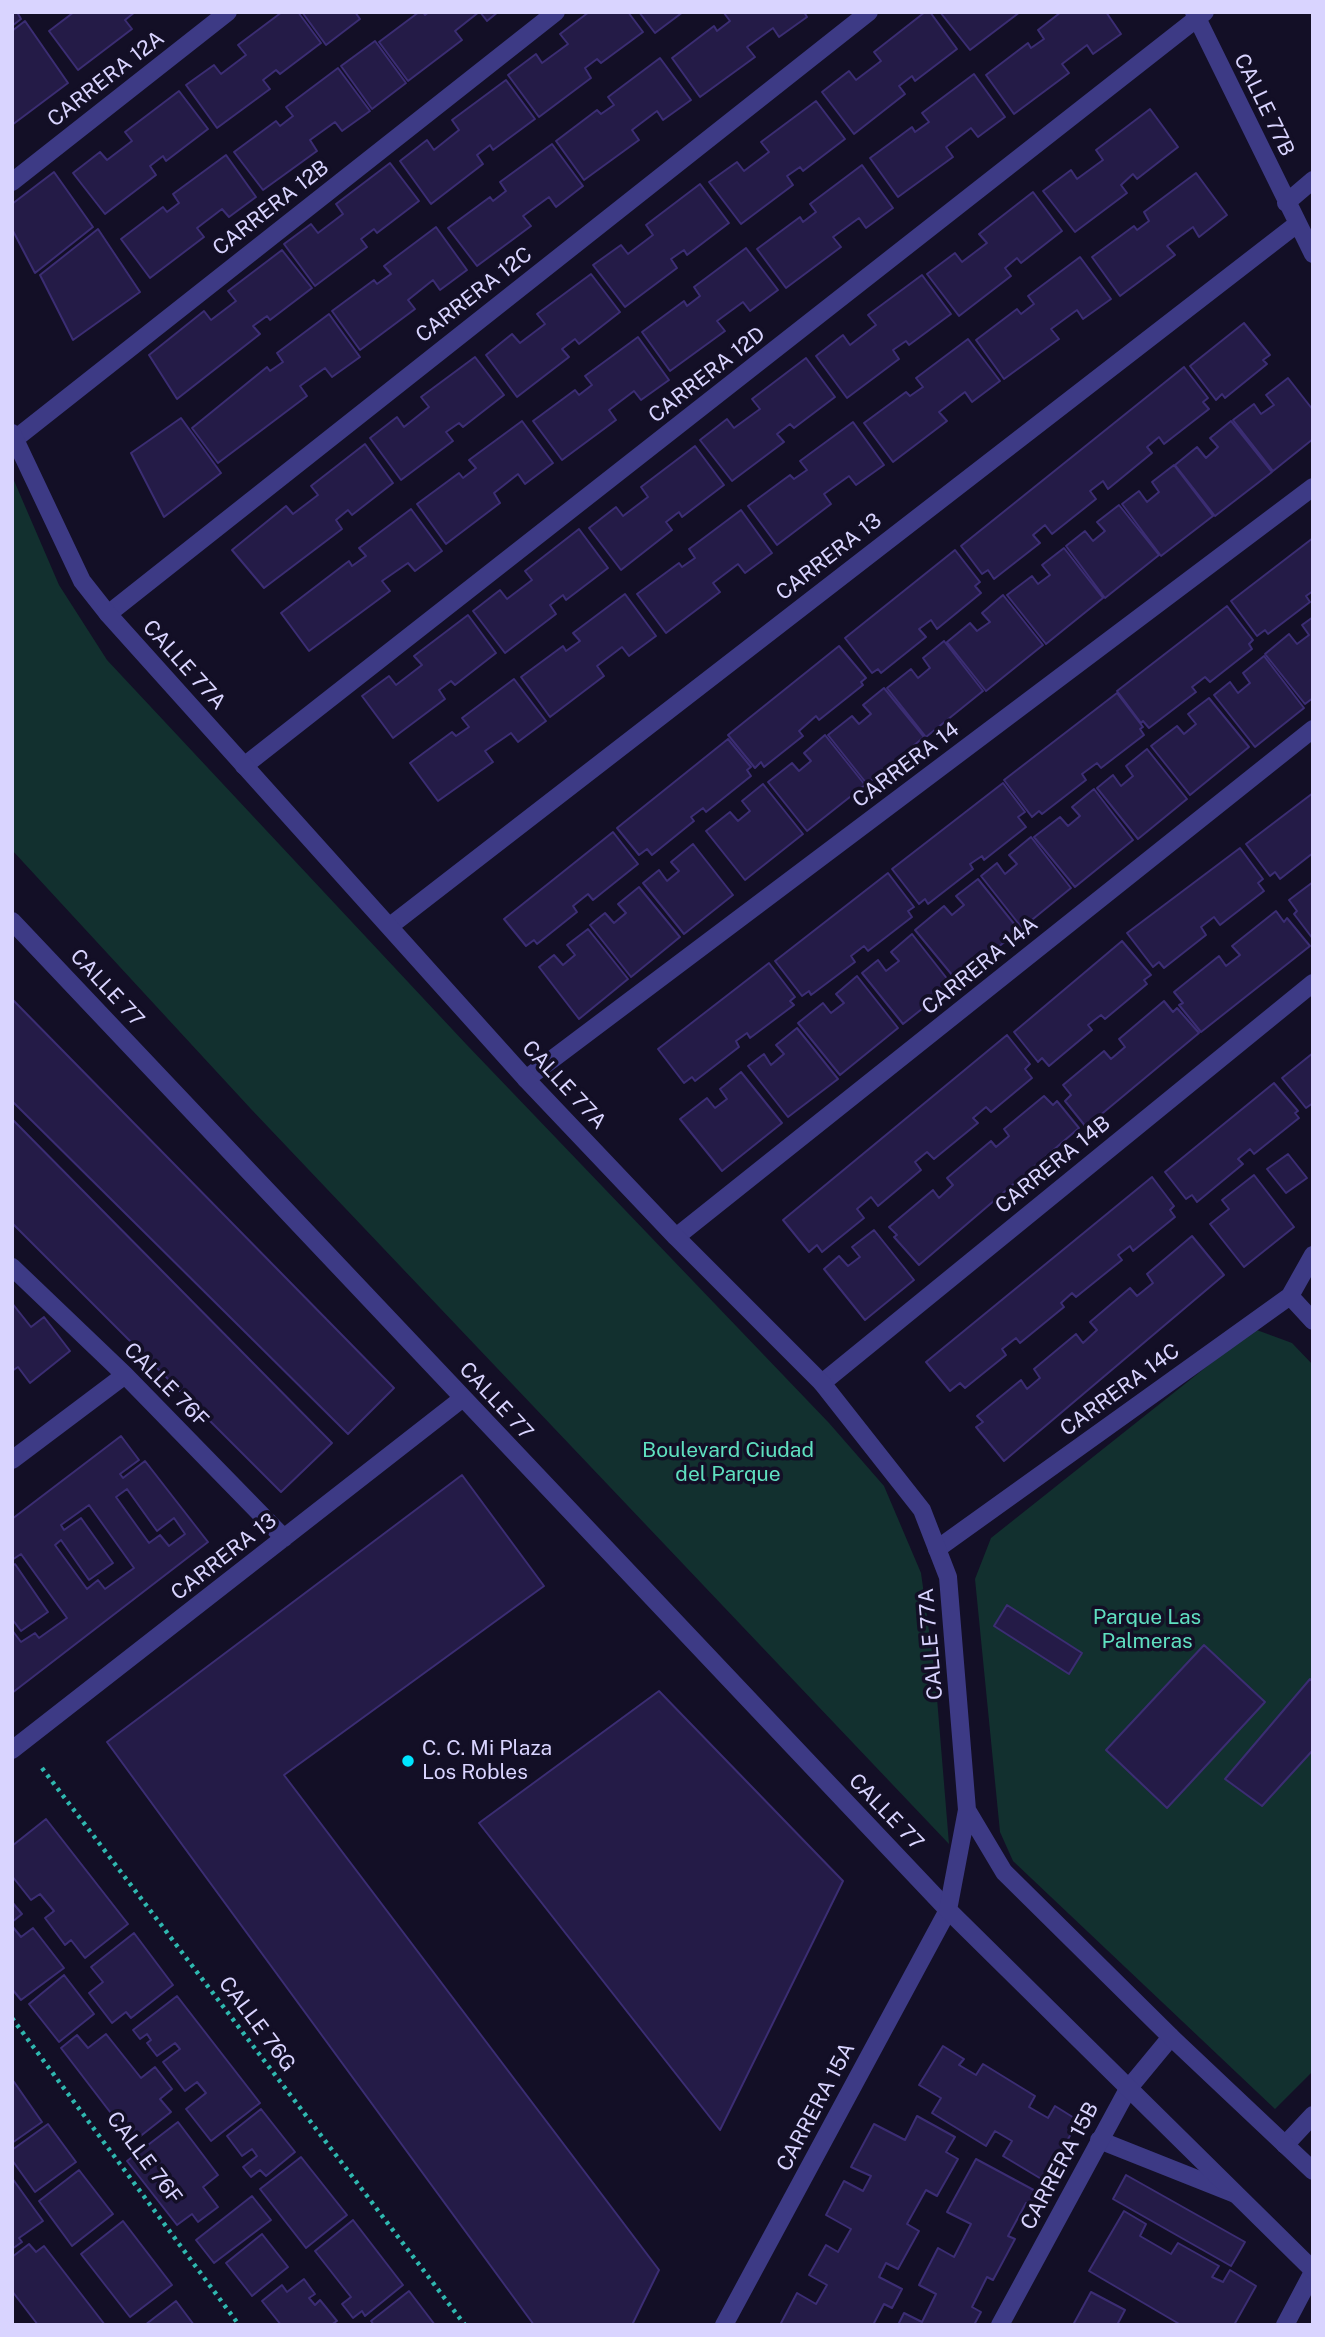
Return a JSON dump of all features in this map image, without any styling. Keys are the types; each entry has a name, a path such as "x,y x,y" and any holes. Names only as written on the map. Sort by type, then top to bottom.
{"street":[{"name":"CARRERA 12A","path":"12,182 228,12"},
{"name":"CARRERA 12B","path":"14,436 556,12"},
{"name":"CARRERA 12C","path":"108,614 869,12"},
{"name":"CALLE 77B","path":"1199,15 1286,203 1313,254"},
{"name":"CARRERA 12D","path":"244,766 1199,15"},
{"path":"1286,203 1313,180"},
{"name":"CARRERA 13","path":"390,926 1297,223"},
{"name":"CALLE 77A","path":"14,436 82,582 108,614 526,1079 822,1383 922,1510 948,1577 967,1810"},
{"name":"CARRERA 14","path":"526,1079 1313,487"},
{"name":"CARRERA 14A","path":"677,1237 1313,729"},
{"name":"CALLE 77","path":"12,921 948,1910 1313,2271"},
{"name":"CARRERA 14B","path":"822,1383 1313,983"},
{"name":"CARRERA 14C","path":"937,1549 1290,1296 1313,1255"},
{"name":"CALLE 76F","path":"12,1267 125,1375 284,1538"},
{"path":"1290,1296 1313,1321"},
{"path":"12,1460 125,1375"},
{"name":"CARRERA 13","path":"18,1746 463,1398"},
{"path":"948,1910 967,1810"},
{"path":"967,1810 1004,1872 1171,2037 1313,2171"},
{"name":"CARRERA 15A","path":"724,2325 948,1910"},
{"name":"CARRERA 15B","path":"1000,2325 1128,2089 1171,2037"},
{"path":"1284,2145 1313,2115"},
{"path":"1099,2140 1235,2194"},
{"path":"1285,2325 1313,2271"}],"path":[{"name":"CALLE 76G","path":"18,1746 465,2325"},
{"name":"CALLE 76F","path":"12,2018 239,2325"}],"green space":[{"name":"Boulevard Ciudad del Parque","path":"12,476 59,585 107,660 466,1044 829,1423 884,1486 921,1573 935,1674 949,1844 251,1109 12,850"},
{"name":"Parque Las Palmeras","path":"1254,1329 1292,1343 1313,1365 1313,2071 1275,2109 1013,1861 1000,1832 975,1579 991,1538"}],"building":[{"path":"12,12 17,12 21,19 12,26"},
{"path":"74,12 135,12 125,20 132,29 78,70 49,31"},
{"path":"282,12 298,12 321,43 280,74 276,70 263,80 270,89 217,128 186,85 214,65 221,74 246,55 238,45"},
{"path":"302,12 355,12 360,19 326,45"},
{"path":"419,12 425,15 429,12 479,12 455,31 462,40 408,81 379,42"},
{"path":"480,12 498,12 487,21"},
{"path":"589,12 628,12 643,32 601,63 597,59 585,68 591,78 539,117 508,75 536,54 542,63 568,44 560,34"},
{"path":"639,12 683,12 655,33"},
{"path":"725,12 804,12 807,17 779,37 773,28 747,47 755,57 700,97 672,58 714,26 717,31 730,21"},
{"path":"925,12 930,12 957,49 915,81 912,76 899,86 905,94 854,134 822,92 849,71 856,80 881,61 874,52"},
{"path":"940,12 1020,12 970,50"},
{"path":"1061,12 1106,12 1121,34 1093,54 1087,45 1062,64 1069,73 1014,114 986,75 1028,43 1031,48 1044,39 1038,30"},
{"path":"25,21 68,83 12,125 12,31"},
{"path":"375,41 406,83 372,109 341,66"},
{"path":"660,58 691,100 663,120 657,111 632,130 639,140 584,180 556,141 597,110 601,114 614,105 608,97"},
{"path":"338,68 370,111 342,131 335,122 310,140 317,151 263,190 234,152 276,121 280,126 293,116 286,107"},
{"path":"974,74 1005,117 978,137 971,128 946,147 953,157 898,197 870,158 912,127 915,132 929,122 922,113"},
{"path":"506,80 535,119 493,150 490,145 477,155 483,164 431,204 400,161 427,140 434,150 459,130 452,120"},
{"path":"179,91 208,129 166,161 163,156 150,166 156,175 105,214 73,173 100,152 107,160 132,141 125,132"},
{"path":"816,101 845,139 803,171 800,167 787,176 793,185 741,224 709,182 737,162 744,171 769,152 761,142"},
{"path":"1150,109 1178,147 1137,179 1133,174 1121,185 1127,193 1075,232 1043,191 1071,170 1077,179 1103,160 1096,150"},
{"path":"552,144 583,186 556,207 549,197 523,216 531,226 477,266 448,228 490,197 493,201 506,191 500,182"},
{"path":"226,155 256,197 229,217 222,209 197,228 204,237 150,278 121,239 163,207 167,212 179,203 173,194"},
{"path":"390,163 419,201 377,233 374,229 361,239 367,247 315,286 284,244 311,224 318,233 343,214 336,204"},
{"path":"862,165 893,208 866,228 859,218 833,237 841,247 786,288 757,249 800,217 803,222 816,212 810,204"},
{"path":"54,172 93,227 35,273 12,229 12,204"},
{"path":"1196,173 1227,215 1199,237 1193,227 1167,246 1175,255 1120,296 1092,257 1134,226 1137,230 1149,221 1144,212"},
{"path":"700,184 729,223 687,255 684,250 671,259 677,268 625,307 593,265 621,245 628,254 653,235 646,225"},
{"path":"1033,192 1062,231 1021,263 1017,258 1005,268 1011,276 959,316 927,274 955,253 962,262 987,243 979,234"},
{"path":"436,227 467,270 440,290 433,280 408,300 415,309 360,350 332,311 374,280 377,284 391,274 384,266"},
{"path":"98,229 140,292 73,340 40,275"},
{"path":"746,248 778,290 750,311 743,302 717,321 725,331 670,371 642,332 684,301 687,306 700,296 694,287"},
{"path":"282,250 312,288 270,320 267,316 253,326 260,334 177,399 149,355 204,311 211,320 236,301 228,291"},
{"path":"1080,257 1111,299 1083,319 1077,310 1051,329 1059,339 1004,379 976,340 1017,309 1021,314 1034,304 1028,296"},
{"path":"591,274 620,312 579,344 575,339 562,349 569,357 517,397 486,355 512,334 520,343 545,324 537,314"},
{"path":"922,275 951,314 909,345 906,341 893,350 899,359 847,398 816,356 843,335 850,345 876,325 868,315"},
{"path":"329,314 360,357 332,377 325,368 300,386 307,396 218,463 192,428 267,367 270,371 283,362 277,353"},
{"path":"1244,323 1270,355 1263,360 1267,364 1225,398 1222,394 1216,400 1190,366"},
{"path":"638,337 669,380 641,400 634,391 609,410 616,420 562,460 533,421 575,390 579,395 592,385 585,376"},
{"path":"968,339 1000,381 972,402 965,392 939,412 947,421 893,462 864,423 906,392 910,396 923,387 916,378"},
{"path":"475,357 504,395 463,427 459,423 446,432 453,441 401,480 370,438 397,417 404,427 429,407 421,397"},
{"path":"806,358 835,397 794,428 790,424 777,434 784,442 732,481 700,440 727,419 734,428 760,409 752,399"},
{"path":"1184,367 1208,398 1203,402 1209,409 1164,444 1159,437 1147,447 1152,453 1108,489 1103,481 1090,491 1096,499 1052,534 1045,525 1033,535 1040,543 994,579 988,570 982,574 961,546"},
{"path":"1288,378 1313,410 1313,439 1273,471 1233,420 1254,404 1261,414 1274,405 1266,395"},
{"path":"181,418 221,473 164,517 131,453"},
{"path":"522,421 553,463 525,484 518,474 494,493 500,503 446,544 417,504 459,473 463,478 476,468 469,460"},
{"path":"1231,421 1272,472 1215,516 1175,465 1197,447 1206,458 1218,447 1210,438"},
{"path":"853,422 884,465 856,485 849,476 824,494 831,504 777,545 748,506 790,475 794,479 807,470 800,461"},
{"path":"365,444 393,483 352,515 348,510 336,520 342,529 264,588 232,550 286,506 293,514 318,495 311,486"},
{"path":"695,446 724,485 682,517 679,512 666,522 672,530 621,570 589,528 616,507 623,516 648,497 641,487"},
{"path":"1174,465 1213,516 1161,556 1122,504 1139,491 1147,502 1159,492 1152,482"},
{"path":"1119,505 1159,555 1105,598 1066,546 1085,531 1093,541 1105,531 1097,522"},
{"path":"411,509 442,551 415,571 408,563 382,581 390,591 309,651 281,613 349,561 352,566 366,556 359,548"},
{"path":"741,510 772,553 745,573 738,564 713,583 720,592 666,633 637,594 679,563 682,567 695,558 689,549"},
{"path":"579,529 608,568 566,600 563,595 550,605 556,614 505,653 473,611 500,590 507,599 532,580 525,571"},
{"path":"1313,538 1313,591 1306,596 1310,602 1268,634 1265,630 1257,636 1231,601"},
{"path":"1064,548 1103,598 1046,644 1007,595 1032,576 1038,584 1050,575 1042,565"},
{"path":"955,550 980,582 975,586 981,593 937,629 931,620 919,629 926,637 881,673 878,669 872,673 845,638"},
{"path":"625,594 656,636 629,656 622,647 597,666 604,676 550,717 521,677 563,646 566,651 580,641 573,633"},
{"path":"1003,595 1043,645 986,691 947,642 970,623 977,631 990,622 982,613"},
{"path":"1227,606 1253,640 1249,644 1252,649 1210,682 1205,677 1192,687 1196,692 1149,728 1143,721 1141,723 1117,691"},
{"path":"468,615 496,653 455,685 451,681 439,690 445,699 393,738 362,696 389,676 396,685 422,665 414,656"},
{"path":"1313,617 1313,698 1305,704 1265,654 1289,634 1297,644 1309,635 1302,625"},
{"path":"944,641 983,691 926,737 887,688 911,669 918,678 930,668 923,658"},
{"path":"839,646 866,678 861,682 863,685 819,720 816,716 799,731 803,736 764,767 761,762 755,768 728,735"},
{"path":"1264,656 1304,708 1255,747 1214,695 1230,682 1238,693 1250,683 1243,673"},
{"path":"514,679 546,721 518,742 511,733 485,751 493,762 438,801 410,763 452,732 456,736 469,727 462,718"},
{"path":"884,688 924,737 867,784 828,735 852,716 859,724 871,714 863,705"},
{"path":"1117,693 1143,727 1140,729 1144,735 1101,768 1097,763 1082,774 1086,780 1042,814 1039,811 1032,817 1004,780"},
{"path":"1209,698 1249,747 1190,795 1151,746 1177,726 1184,734 1196,724 1188,714"},
{"path":"825,735 865,785 807,831 768,782 792,763 799,771 811,761 804,753"},
{"path":"728,739 751,767 747,770 751,776 706,812 703,808 691,817 694,821 652,855 647,849 639,855 617,828"},
{"path":"1147,749 1187,799 1138,839 1097,788 1113,775 1121,786 1133,776 1126,766"},
{"path":"1003,783 1025,812 1018,817 1026,827 984,860 982,856 970,864 973,869 928,904 925,899 919,904 892,869"},
{"path":"763,784 803,834 745,880 706,831 730,812 738,821 750,811 742,801"},
{"path":"1094,789 1133,840 1075,887 1034,837 1060,817 1068,826 1080,816 1072,807"},
{"path":"1313,793 1313,853 1280,879 1275,872 1270,876 1246,844"},
{"path":"613,832 638,864 593,900 588,894 573,906 577,912 537,944 534,940 526,946 504,919"},
{"path":"1031,837 1071,888 1022,928 981,876 997,863 1005,874 1017,864 1009,855"},
{"path":"693,844 733,895 684,934 643,883 659,870 667,881 679,871 671,862"},
{"path":"1240,848 1263,879 1258,883 1264,891 1220,925 1214,917 1201,927 1206,935 1164,968 1159,962 1153,967 1127,933"},
{"path":"888,873 914,907 908,911 912,917 868,951 864,946 851,956 855,962 811,995 809,991 802,996 775,961"},
{"path":"978,879 1019,930 957,981 915,930 944,906 952,915 964,905 956,896"},
{"path":"1313,882 1313,939 1294,914 1297,911 1289,900"},
{"path":"639,887 680,937 631,977 590,925 605,913 614,923 626,913 618,904"},
{"path":"1276,911 1284,922 1287,918 1310,946 1201,1032 1179,1005 1183,1003 1174,992 1219,956 1226,966 1240,955 1232,946"},
{"path":"588,929 628,979 579,1019 539,967 554,955 563,965 575,955 567,945"},
{"path":"912,934 952,985 903,1024 862,973 878,960 886,971 899,961 891,952"},
{"path":"1122,941 1151,975 1144,980 1147,984 1105,1019 1101,1015 1088,1025 1092,1030 1049,1066 1042,1058 1038,1062 1014,1032"},
{"path":"769,963 795,997 790,1001 794,1005 750,1038 747,1033 736,1041 739,1047 695,1081 692,1077 684,1083 658,1049"},
{"path":"857,976 898,1028 840,1075 798,1023 823,1003 831,1013 844,1003 836,994"},
{"path":"12,999 394,1388 348,1434 12,1101"},
{"path":"1164,1001 1173,1012 1177,1008 1199,1033 1086,1127 1065,1101 1071,1095 1063,1085 1104,1051 1111,1059 1125,1047 1119,1039"},
{"path":"797,1028 838,1079 788,1117 748,1066 764,1054 771,1065 784,1054 776,1045"},
{"path":"1007,1035 1030,1064 1025,1069 1032,1078 991,1112 986,1107 973,1118 978,1123 934,1159 927,1152 915,1162 921,1170 878,1206 871,1197 857,1209 864,1218 822,1252 817,1245 809,1252 783,1220"},
{"path":"1313,1053 1313,1103 1306,1108 1282,1078"},
{"path":"741,1072 782,1123 722,1171 680,1119 707,1098 715,1108 727,1099 720,1089"},
{"path":"1274,1083 1298,1111 1295,1113 1299,1118 1254,1154 1250,1149 1238,1159 1243,1164 1197,1202 1192,1195 1186,1199 1165,1172"},
{"path":"1044,1096 1053,1105 1057,1101 1079,1128 919,1265 894,1237 897,1235 889,1227 933,1190 939,1198 953,1185 947,1178 991,1141 996,1147 1009,1136 1004,1129"},
{"path":"12,1119 332,1443 281,1492 12,1223"},
{"path":"1288,1154 1307,1178 1286,1193 1267,1169"},
{"path":"1254,1175 1294,1227 1244,1267 1210,1224 1229,1209 1222,1200"},
{"path":"1152,1177 1174,1206 1170,1210 1175,1217 1133,1251 1130,1246 1118,1255 1122,1260 1076,1297 1072,1293 1061,1303 1064,1307 1020,1343 1016,1338 1002,1349 1006,1355 965,1388 960,1383 950,1391 926,1362"},
{"path":"874,1230 914,1280 865,1320 824,1269 839,1256 848,1266 860,1257 852,1247"},
{"path":"1192,1236 1224,1275 1004,1461 976,1427 983,1422 977,1416 1021,1380 1027,1389 1040,1378 1034,1369 1076,1334 1083,1343 1097,1330 1090,1322 1130,1288 1137,1296 1153,1283 1147,1274"},
{"path":"12,1303 31,1327 44,1317 70,1351 30,1383 18,1367 12,1371"},
{"path":"121,1436 139,1460 120,1474 123,1478 145,1461 208,1542 12,1693 12,1630 21,1642 35,1633 39,1638 67,1618 21,1554 12,1560 12,1519","holes":["127,1489 157,1531 174,1518 185,1534 169,1546 160,1535 149,1543 116,1497","89,1505 134,1568 105,1589 98,1580 87,1589 55,1545 61,1540 89,1580 113,1563 81,1518 64,1530 61,1525"]},
{"path":"462,1475 544,1586 284,1775 659,2270 632,2325 534,2325 107,1742"},
{"path":"15,1564 48,1612 21,1631 12,1619 12,1566"},
{"path":"1007,1605 1082,1653 1069,1674 994,1626"},
{"path":"1204,1645 1265,1702 1167,1808 1106,1750"},
{"path":"1310,1679 1313,1682 1313,1750 1262,1806 1225,1779"},
{"path":"659,1691 843,1881 720,2130 479,1823"},
{"path":"46,1819 128,1924 85,1958 71,1940 65,1945 45,1918 54,1911 40,1894 31,1900 12,1876 12,1846"},
{"path":"12,1902 22,1914 12,1922"},
{"path":"12,1926 21,1937 33,1928 64,1968 21,2000 12,1989"},
{"path":"134,1933 173,1985 131,2018 126,2012 112,2023 89,1993 103,1982 91,1967"},
{"path":"64,1975 94,2014 59,2042 29,2004"},
{"path":"177,1996 260,2103 211,2141 186,2109 206,2093 197,2082 185,2091 163,2062 180,2049 175,2043 157,2056 147,2043 151,2040 147,2034 140,2039 133,2030"},
{"path":"106,2034 141,2078 155,2067 172,2089 160,2099 171,2112 133,2142 61,2048 77,2035 88,2048"},
{"path":"943,2046 964,2059 959,2065 976,2075 983,2064 1035,2096 1029,2107 1048,2118 1055,2106 1079,2121 1043,2180 1003,2156 1012,2141 995,2131 986,2146 932,2113 941,2098 919,2085"},
{"path":"12,2079 42,2122 12,2143"},
{"path":"261,2109 295,2152 266,2176 260,2170 251,2177 243,2167 257,2156 252,2149 242,2156 227,2136"},
{"path":"917,2116 955,2137 946,2152 958,2159 937,2196 926,2190 907,2224 919,2231 898,2269 886,2263 879,2277 902,2289 892,2308 884,2304 873,2325 780,2325 797,2293 816,2304 827,2285 809,2275 826,2245 838,2252 851,2229 826,2215 844,2181 863,2191 871,2176 851,2167 874,2124 905,2140"},
{"path":"178,2122 218,2175 203,2187 218,2207 198,2222 192,2214 177,2225 127,2161"},
{"path":"48,2124 76,2162 35,2192 12,2160 12,2150"},
{"path":"301,2157 347,2215 306,2248 260,2189"},
{"path":"976,2159 1043,2195 1036,2209 1026,2203 1008,2236 1015,2239 993,2280 987,2277 972,2307 981,2312 974,2325 898,2325 904,2313 922,2322 936,2294 919,2285 938,2248 954,2257 971,2224 947,2212"},
{"path":"79,2170 113,2214 72,2246 39,2201"},
{"path":"1126,2175 1245,2242 1231,2266 1113,2199"},
{"path":"12,2178 43,2221 19,2238 22,2242 12,2249"},
{"path":"252,2196 271,2220 214,2263 196,2240"},
{"path":"1124,2211 1146,2224 1140,2236 1171,2254 1178,2243 1219,2266 1212,2277 1223,2282 1230,2270 1256,2286 1234,2325 1181,2325 1089,2271"},
{"path":"353,2220 403,2285 365,2316 362,2311 353,2318 342,2304 351,2297 315,2251"},
{"path":"123,2221 172,2285 130,2317 81,2254"},
{"path":"262,2234 288,2267 252,2296 226,2263"},
{"path":"29,2244 36,2252 44,2246 105,2325 38,2325 12,2291 12,2257"},
{"path":"304,2279 315,2294 309,2298 315,2305 320,2300 337,2321 331,2325 281,2325 262,2301 282,2285 287,2292"},
{"path":"409,2291 435,2325 374,2325 371,2321"},
{"path":"1091,2292 1125,2310 1117,2325 1073,2325"},
{"path":"176,2301 194,2325 145,2325"}],"place":[{"name":"C. C. Mi Plaza Los Robles","path":"408,1761"}]}
